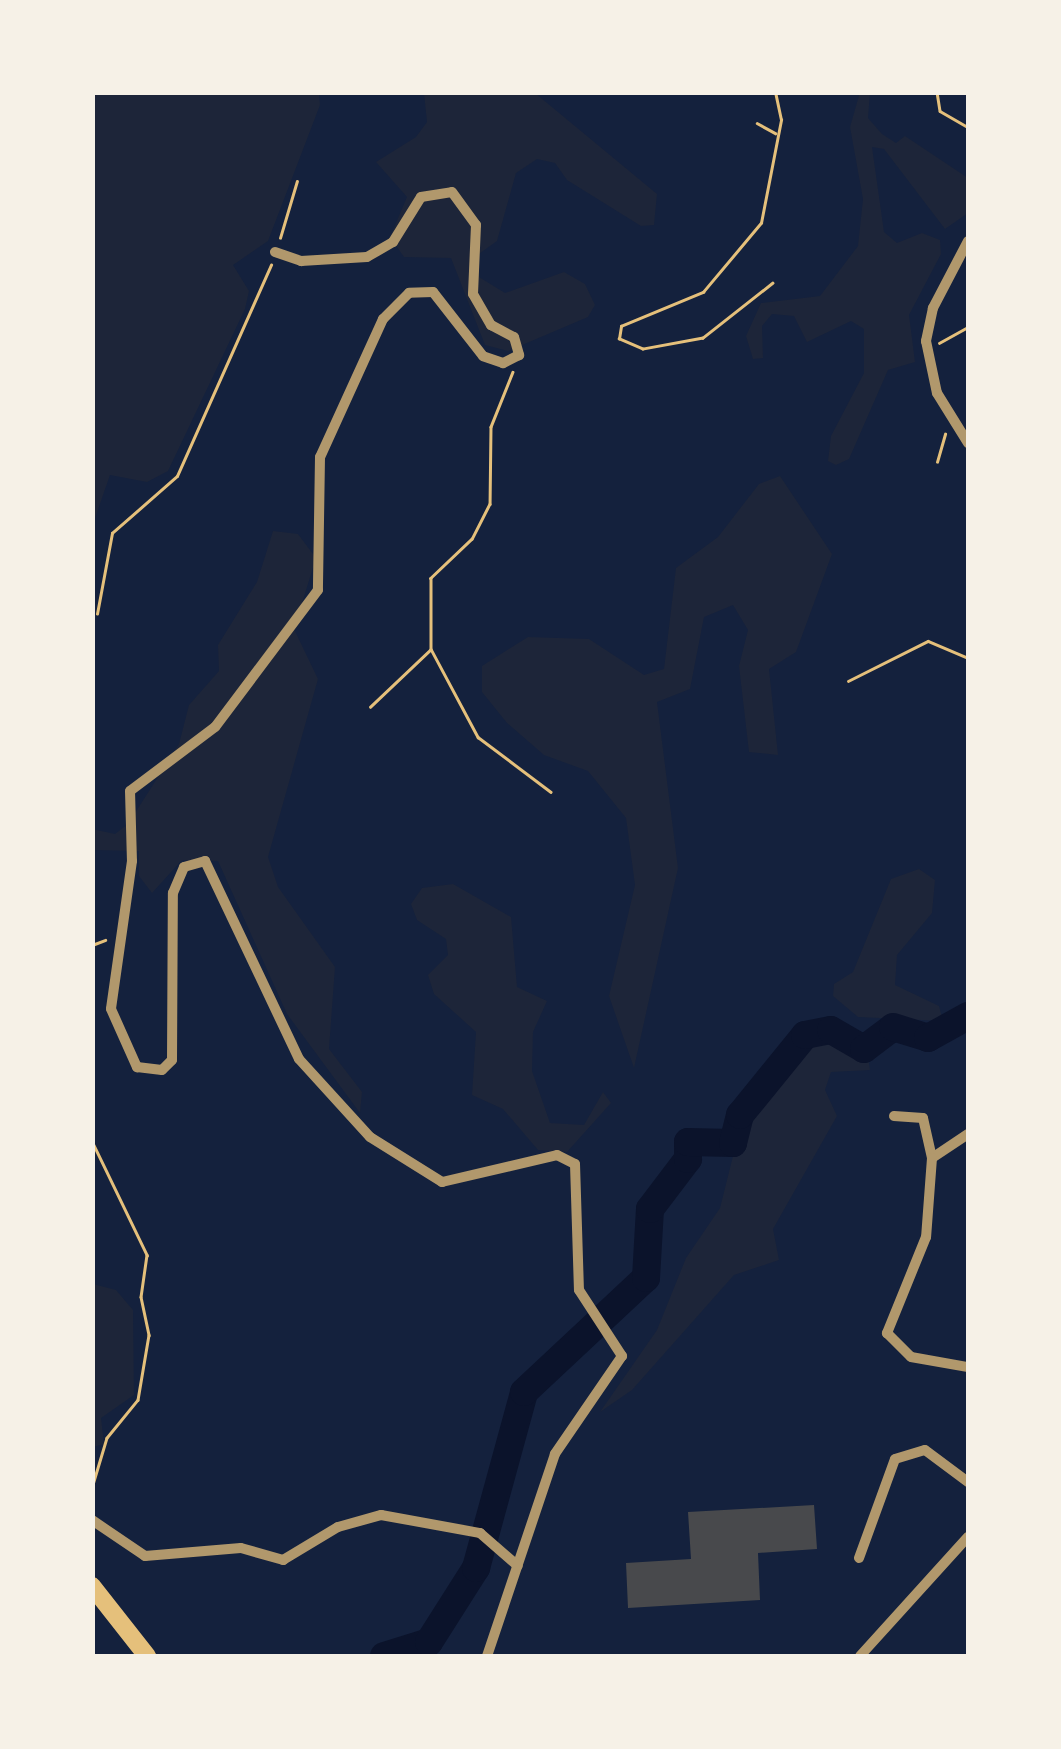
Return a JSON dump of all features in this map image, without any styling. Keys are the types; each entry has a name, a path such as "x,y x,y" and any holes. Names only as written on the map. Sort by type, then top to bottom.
{"highway":[{"path":"92,1586 146,1656"}],"street":[{"path":"274,252 301,261 367,257 393,242 421,197 452,192 476,226 473,294 490,324 520,346 512,361 483,356 433,292 409,293 382,319 320,458 318,590 215,726 130,791 132,850 118,933 116,1030 137,1068 162,1070 177,1050 176,876 193,860 212,865 299,1059 358,1127 442,1182 557,1155 575,1164 580,1290 622,1356 618,1372 555,1454 487,1656"},
{"path":"968,241 932,308 926,341 948,416 968,443"},
{"path":"894,1116 923,1118 932,1158 926,1237 887,1333 911,1357 968,1367"},
{"path":"932,1158 968,1134"},
{"path":"858,1558 895,1459 925,1450 968,1482"},
{"path":"92,1520 131,1552 160,1558 241,1548 283,1560 338,1527 381,1515 480,1534 500,1542 518,1566"},
{"path":"860,1656 968,1536"}],"path":[{"path":"773,283 703,338 643,349 619,339 621,326 704,292 761,223 776,92"},
{"path":"938,92 940,111 968,126"},
{"path":"757,123 774,133"},
{"path":"97,614 112,533 176,476 274,252 297,181"},
{"path":"926,341 968,327"},
{"path":"512,361 492,427 490,504 472,539 432,578 431,648 478,737 551,792"},
{"path":"937,462 948,416"},
{"path":"848,681 928,641 968,658"},
{"path":"370,707 431,648"},
{"path":"92,945 118,933"},
{"path":"92,1141 147,1255 140,1298 149,1335 138,1400 107,1438 92,1488"}],"shaded area":[{"path":"93,92 319,93 320,105 268,241 233,265 249,291 245,309 168,471 147,482 110,475 93,524"},
{"path":"860,92 870,93 868,118 882,134 896,143 905,136 968,178 968,213 945,229 884,149 872,147 884,232 897,243 922,233 940,240 941,254 909,315 915,362 888,370 849,459 836,465 828,461 831,436 864,373 864,329 851,321 807,342 794,316 772,314 762,326 763,358 753,359 746,336 761,303 820,296 858,246 863,199 850,127"},
{"path":"424,93 535,93 657,194 654,225 641,226 567,180 555,163 537,159 516,173 497,241 476,256 479,277 505,293 564,272 585,284 595,305 588,317 508,351 485,345 451,258 404,257 390,237 407,197 376,162 416,137 427,122"},
{"path":"780,476 832,554 796,652 769,669 778,755 749,752 739,666 748,630 733,605 704,617 690,689 657,702 678,868 634,1068 609,996 635,885 626,818 588,771 544,755 507,723 482,692 482,666 528,637 589,639 644,675 664,669 676,568 718,537 759,484"},
{"path":"273,531 298,534 316,558 294,629 318,679 268,857 278,887 335,967 329,1049 362,1092 360,1113 287,1014 218,861 182,860 152,893 139,876 139,851 93,850 92,829 115,834 128,824 179,744 189,705 219,671 218,645 257,582"},
{"path":"919,869 935,880 932,913 897,955 895,985 939,1006 943,1021 858,1017 833,996 834,984 853,972 891,879"},
{"path":"453,884 511,917 517,987 547,1001 533,1032 532,1071 550,1123 584,1125 603,1092 611,1103 567,1152 538,1150 503,1109 472,1095 476,1032 434,994 428,975 448,955 446,939 417,920 411,904 422,888"},
{"path":"831,1035 868,1056 870,1070 831,1072 825,1090 837,1116 773,1229 779,1260 734,1275 632,1390 600,1412 657,1330 686,1258 720,1208 742,1120 784,1053"},
{"path":"93,1284 116,1290 133,1310 134,1395 101,1418 104,1444 93,1447"}],"building":[{"path":"814,1505 817,1549 758,1553 760,1600 628,1608 626,1563 691,1559 688,1512"}],"waterway":[{"path":"384,1656 429,1642 476,1568 524,1392 646,1278 650,1209 688,1159 688,1142 733,1143 740,1115 805,1035 831,1030 864,1049 893,1027 928,1038 968,1016"}]}
